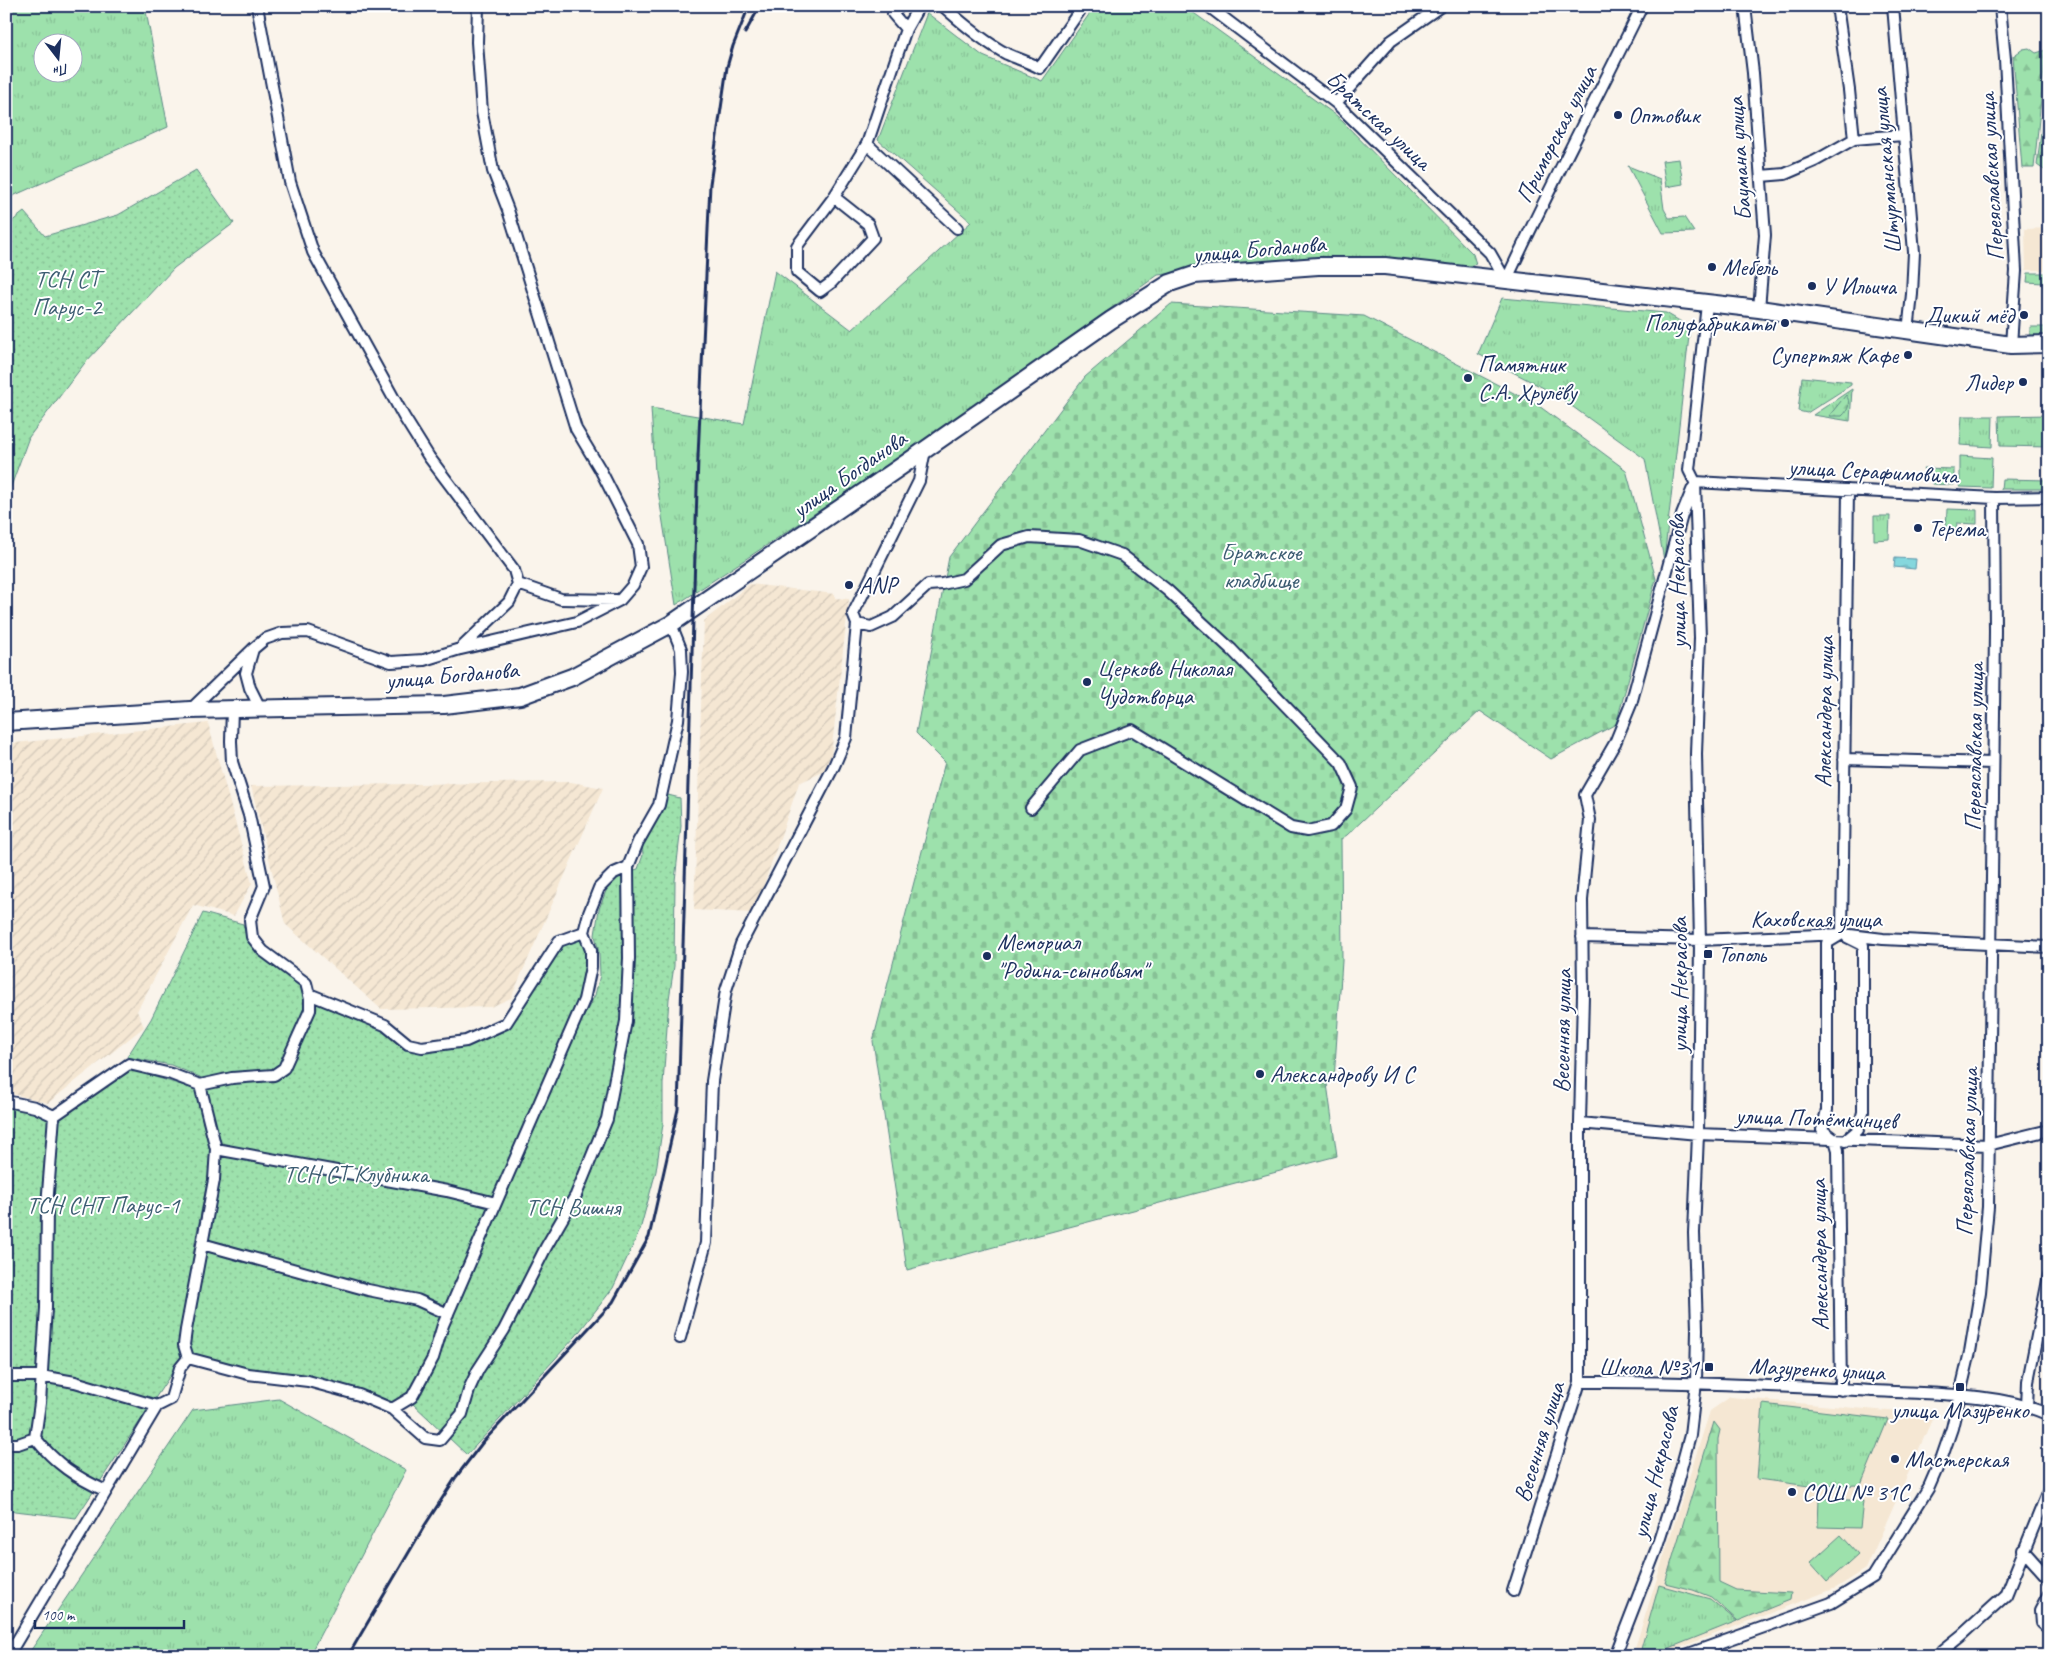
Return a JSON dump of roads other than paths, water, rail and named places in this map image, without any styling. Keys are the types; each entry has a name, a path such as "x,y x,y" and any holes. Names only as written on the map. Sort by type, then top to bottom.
{"main road":[{"name":"улица Богданова","path":"6,722 190,710 444,705 520,696 572,677 671,624 925,450 1110,320 1170,284 1194,276 1318,266 1385,266 1759,309 1908,332 2011,345 2049,344"}],"street":[{"path":"257,6 290,182 313,252 428,457 514,570 518,584 509,602 460,649"},
{"path":"190,710 253,649 265,639 282,633 308,632 391,662 424,660 460,649 577,622 620,600 633,585 641,567 638,544 600,469 576,429 508,210 493,171 482,112 477,42 478,6"},
{"path":"900,6 894,14 906,29"},
{"path":"834,197 868,224 873,238 831,283 820,291 796,272 797,246 834,197 867,144 906,29 919,6"},
{"path":"943,6 983,40 1008,55 1023,59 1040,68 1083,6"},
{"name":"Братская улица","path":"1208,6 1336,103 1490,253 1506,281"},
{"path":"1336,103 1391,41 1441,6"},
{"name":"Приморская улица","path":"1506,281 1545,198 1642,6"},
{"name":"Баумана улица","path":"1745,6 1753,73 1765,235 1759,309"},
{"path":"1837,6 1854,139"},
{"name":"Штурманская улица","path":"1893,6 1914,252 1908,332"},
{"name":"Переяславская улица","path":"2000,6 2005,59 2016,271 2011,345"},
{"path":"1760,176 1785,174 1815,161 1854,139 1903,135"},
{"path":"867,144 957,228"},
{"name":"улица Некрасова","path":"1615,1656 1656,1550 1674,1494 1690,1435 1696,1382 1697,1329 1694,1233 1698,1134 1700,940 1696,754 1700,638 1695,482 1689,470 1707,304"},
{"path":"680,1338 706,1242 712,1081 726,990 741,944 834,766 846,738 857,624 853,614 919,481 925,450"},
{"name":"улица Серафимовича","path":"1695,482 1994,498 2049,497"},
{"name":"Весенняя улица","path":"1513,1591 1580,1382 1582,892 1590,820 1585,795 1616,743 1631,704 1682,515 1695,482"},
{"name":"Александера улица","path":"1842,934 1848,490"},
{"name":"Переяславская улица","path":"1683,1656 1830,1603 1873,1577 1929,1487 1947,1443 1960,1396 1970,1352 1980,1292 1988,1207 1994,763 1994,498"},
{"path":"857,624 871,628 893,617 928,585 942,584 964,578 1001,545 1029,537 1079,540 1122,556 1167,590 1232,650 1341,763 1352,788 1346,809 1331,826 1307,831 1291,828 1132,730 1080,750 1031,808"},
{"path":"518,584 561,599 620,600"},
{"path":"188,1358 248,1374 308,1381 359,1395 392,1409 425,1438 440,1440 462,1414 470,1387 478,1370 504,1330 546,1247 576,1195 607,1119 626,1021 629,958 628,867 638,842 659,805 678,720 682,672 681,649 671,624"},
{"path":"253,649 246,673 250,688 260,708"},
{"path":"54,1116 130,1064 171,1074 200,1085 232,1078 274,1075 284,1068 310,1010 306,983 263,951 252,937 250,920 264,886 249,815 232,762 232,709"},
{"path":"1844,759 1994,763"},
{"path":"392,1409 412,1398 433,1358 448,1314 584,1000 591,967 591,950 584,932 599,888 614,873 628,867"},
{"path":"309,994 385,1025 408,1044 422,1047 466,1041 506,1023 559,941 584,932"},
{"path":"1842,934 1863,945 1863,1112 1858,1130 1840,1143 1822,1130 1827,1110 1827,943 1842,934"},
{"name":"Каховская улица","path":"1582,937 1700,940 1842,934 1883,939 2049,947"},
{"path":"8,1656 157,1406 171,1399 178,1374 188,1358 184,1345 186,1330 214,1180 216,1149 200,1085"},
{"path":"6,1101 35,1107 54,1116"},
{"path":"54,1116 47,1206 46,1308 35,1438 51,1458 86,1481 106,1491"},
{"name":"улица Потёмкинцев","path":"1580,1122 1698,1134 1840,1143 1890,1140 1988,1145 2049,1130"},
{"name":"Александера улица","path":"1840,1143 1841,1390"},
{"path":"216,1149 447,1191 496,1203"},
{"path":"202,1244 368,1290 417,1300 448,1314"},
{"path":"2027,1408 2028,1382 2049,1275"},
{"path":"6,1376 41,1376 74,1382 157,1406"},
{"name":"Мазуренко улица","path":"1580,1382 1696,1382 1960,1396 2010,1402 2049,1415"},
{"path":"6,1444 18,1444 35,1438"},
{"path":"1936,1656 2006,1595 2049,1489"},
{"path":"2023,1550 2049,1579"},
{"path":"2049,1595 2041,1610 2042,1623 2049,1629"}],"water":[{"path":"1895,558 1916,559 1915,569 1894,567"}],"railway":[{"path":"348,1656 425,1525 456,1477 483,1442 613,1302 649,1237 678,1109 698,457 710,184 727,67 749,6"},
{"path":"745,33 760,6"}],"place":[{"name":"Оптовик","path":"1618,115"},
{"name":"Мебель","path":"1712,267"},
{"name":"У Ильича","path":"1812,286"},
{"name":"Дикий мёд","path":"2024,315"},
{"name":"Полуфабрикаты","path":"1785,323"},
{"name":"Супертяж Кафе","path":"1908,355"},
{"name":"Памятник С.А. Хрулёву","path":"1468,378"},
{"name":"Лидер","path":"2023,382"},
{"name":"Терема","path":"1918,528"},
{"name":"ANP","path":"849,585"},
{"name":"Церковь Николая Чудотворца","path":"1087,682"},
{"name":"Тополь","path":"1708,954"},
{"name":"Мемориал \"Родина-сыновьям\"","path":"987,956"},
{"name":"Александрову И С","path":"1260,1074"},
{"name":"Школа №31","path":"1709,1367"},
{"name":"улица Мазуренко","path":"1960,1387"},
{"name":"Мастерская","path":"1895,1459"},
{"name":"СОШ № 31С","path":"1792,1492"}],"park label":[{"name":"ТСН СТ Парус-2","path":"67,293"},
{"name":"Братское кладбище","path":"1261,566"},
{"name":"ТСН СТ Клубника","path":"356,1174"},
{"name":"ТСН СНТ Парус-1","path":"103,1205"},
{"name":"ТСН Вишня","path":"573,1207"}]}
